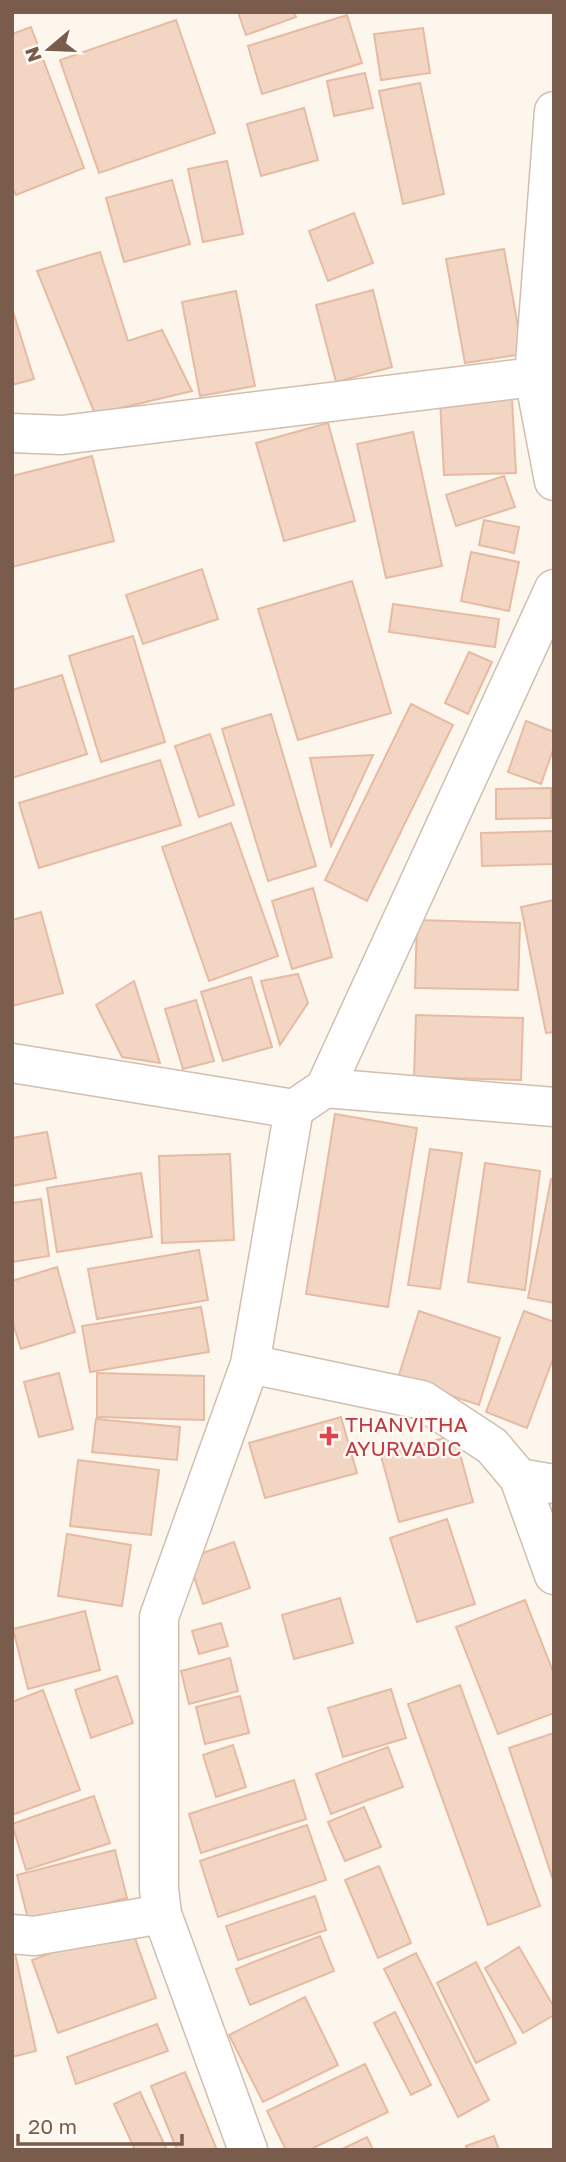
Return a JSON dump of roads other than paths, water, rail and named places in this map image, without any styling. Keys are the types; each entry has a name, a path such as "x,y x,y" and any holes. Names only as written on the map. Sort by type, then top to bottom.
{"street":[{"path":"554,111 534,377 554,481"},
{"path":"12,433 62,435 534,377"},
{"path":"12,1063 294,1109 325,1088 552,594"},
{"path":"325,1088 554,1107"},
{"path":"248,2150 162,1914 159,1889 159,1618 253,1364 294,1109"},
{"path":"253,1364 422,1400 492,1446 537,1481 554,1575"},
{"path":"12,1934 34,1936 162,1914"}],"place":[{"name":"THANVITHA AYURVADIC","path":"329,1436"}]}
